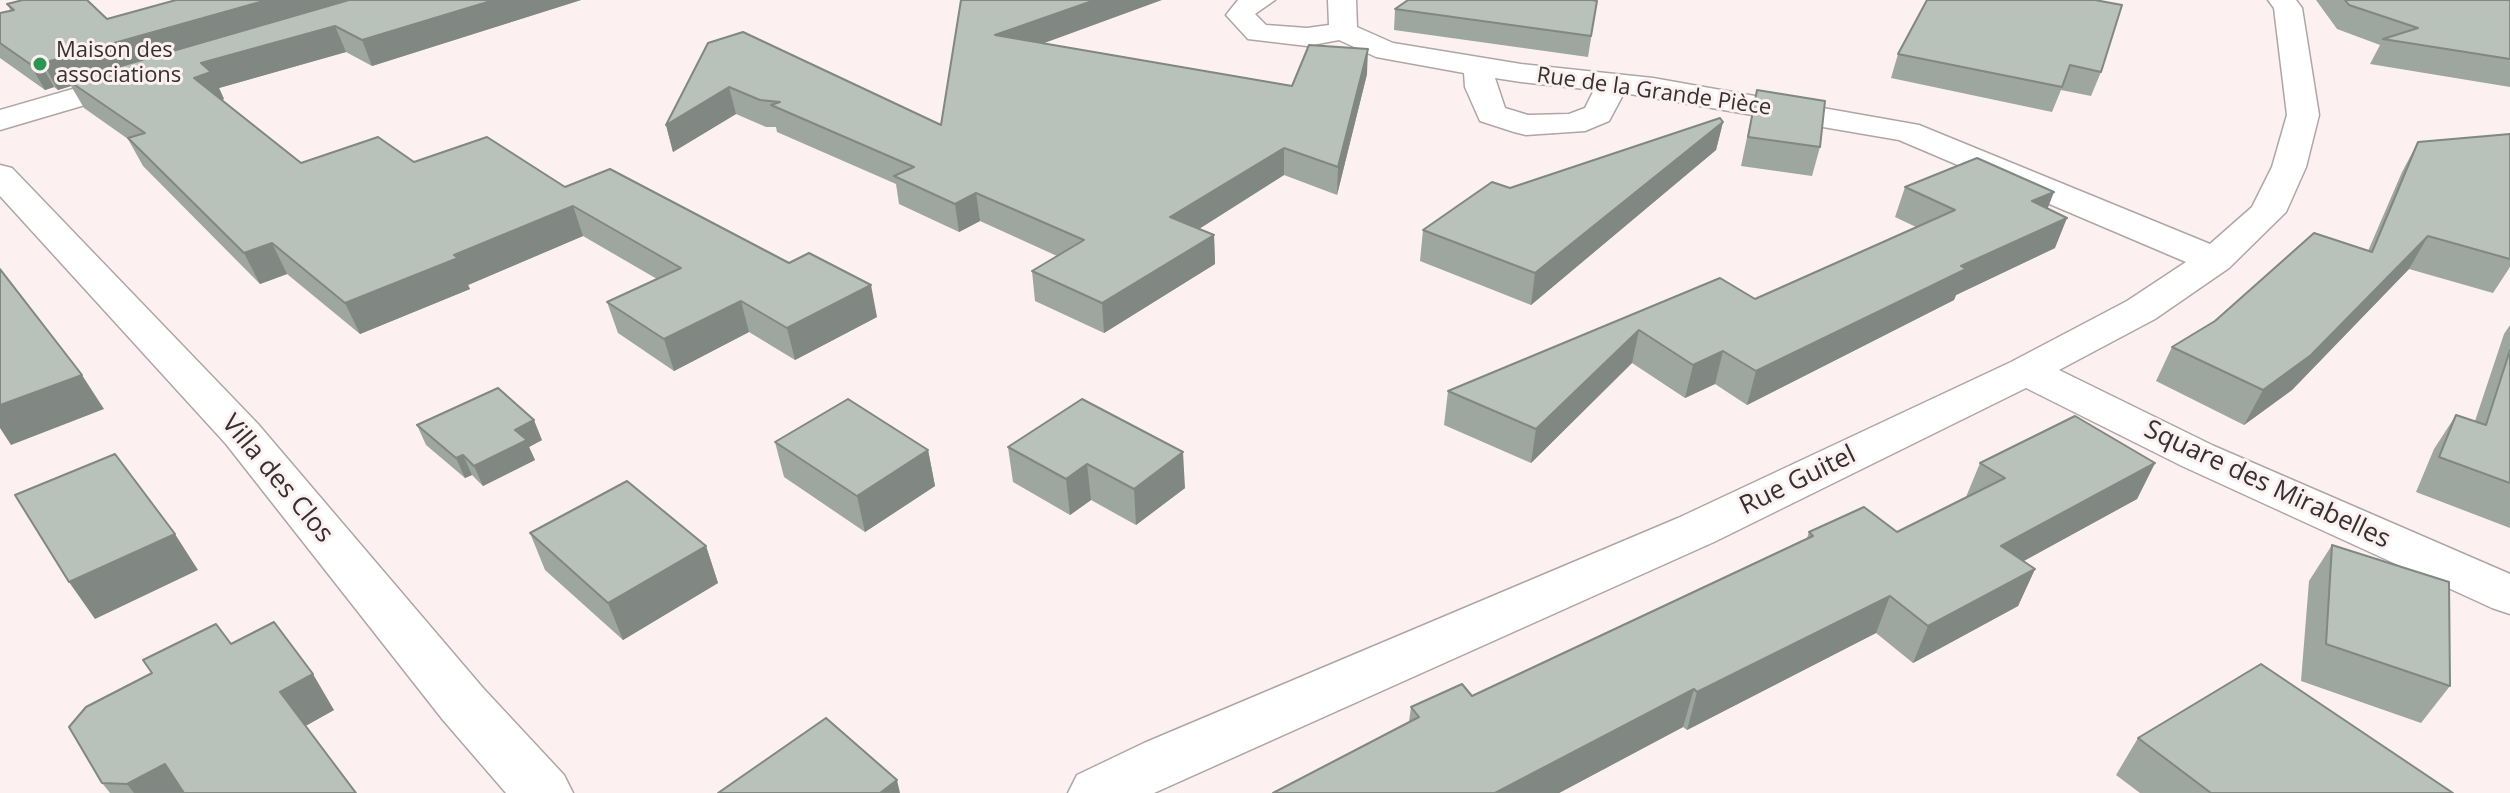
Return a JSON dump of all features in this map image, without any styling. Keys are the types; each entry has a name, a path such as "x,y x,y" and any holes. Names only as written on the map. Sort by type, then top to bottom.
{"street":[{"path":"1261,0 1250,3 1240,15 1258,33 1307,37 1343,16"},
{"name":"Rue Guitel","path":"1098,793 1165,760 1696,530 2026,371 2141,310 2215,260 2268,212 2289,167 2303,115 2288,8 2282,0"},
{"name":"Rue de la Grande Pièce","path":"1343,16 1386,51 1613,83 1907,132 2215,260"},
{"path":"1478,66 1481,87 1491,114 1526,125 1573,124 1598,114 1613,83"},
{"path":"0,120 159,73"},
{"name":"Villa des Clos","path":"0,175 242,434 463,704 543,793"},
{"name":"Square des Mirabelles","path":"2026,371 2198,456 2510,595"}],"building":[{"path":"23,0 87,0 107,19 176,0 267,0 43,63 30,64 0,43 0,13 14,10 7,4"},
{"path":"349,0 494,0 362,40 335,26 201,63 211,72 194,78 301,163 378,137 414,162 487,137 565,187 610,169 789,263 809,253 871,285 787,328 741,301 664,339 607,302 681,268 573,206 454,255 458,258 345,303 272,243 244,253 128,138 145,133 69,81"},
{"path":"961,0 1095,0 995,35 1292,86 1309,45 1368,49 1338,167 1284,148 1170,217 1214,235 1102,303 1032,271 1084,240 976,193 955,204 894,176 914,167 771,105 780,102 760,100 729,87 666,125 708,43 743,32 941,125"},
{"path":"1408,0 1597,1 1591,36 1395,9"},
{"path":"1927,0 2095,0 2122,5 2101,72 2070,65 2062,87 1898,54"},
{"path":"2345,0 2510,0 2510,59 2383,39 2418,28 2349,5"},
{"path":"1757,90 1825,101 1820,147 1748,137"},
{"path":"1720,118 1723,122 1535,273 1423,230 1492,182 1510,188"},
{"path":"2510,134 2510,259 2428,236 2311,355 2263,390 2172,347 2215,321 2314,233 2372,252 2418,142"},
{"path":"1977,158 2054,192 2032,201 2067,218 1961,266 1966,269 1756,371 1723,351 1693,365 1639,330 1536,429 1448,391 1720,278 1755,299 1955,210 1905,187"},
{"path":"0,269 82,375 0,405"},
{"path":"2510,350 2510,483 2439,457 2456,415 2486,425"},
{"path":"498,388 534,420 515,430 527,440 474,466 463,455 456,458 417,425"},
{"path":"848,399 928,450 857,496 775,442"},
{"path":"1082,399 1183,452 1134,489 1087,464 1066,479 1008,447"},
{"path":"2075,416 2155,463 2001,546 2035,569 1928,626 1890,596 1697,692 1694,689 1495,793 1273,793 1419,717 1411,707 1462,684 1472,696 1813,536 1809,532 1864,507 1897,532 2005,478 1980,463"},
{"path":"115,454 175,534 69,582 15,495"},
{"path":"627,481 706,546 608,603 530,533"},
{"path":"2332,545 2449,582 2450,686 2326,644"},
{"path":"274,622 313,674 280,692 356,793 184,793 165,764 127,784 102,783 69,727 86,707 152,673 143,660 216,624 231,644"},
{"path":"2261,664 2453,793 2211,793 2138,738"},
{"path":"826,718 897,780 880,793 718,793"}],"place":[{"name":"Maison des associations","path":"40,64"}]}
